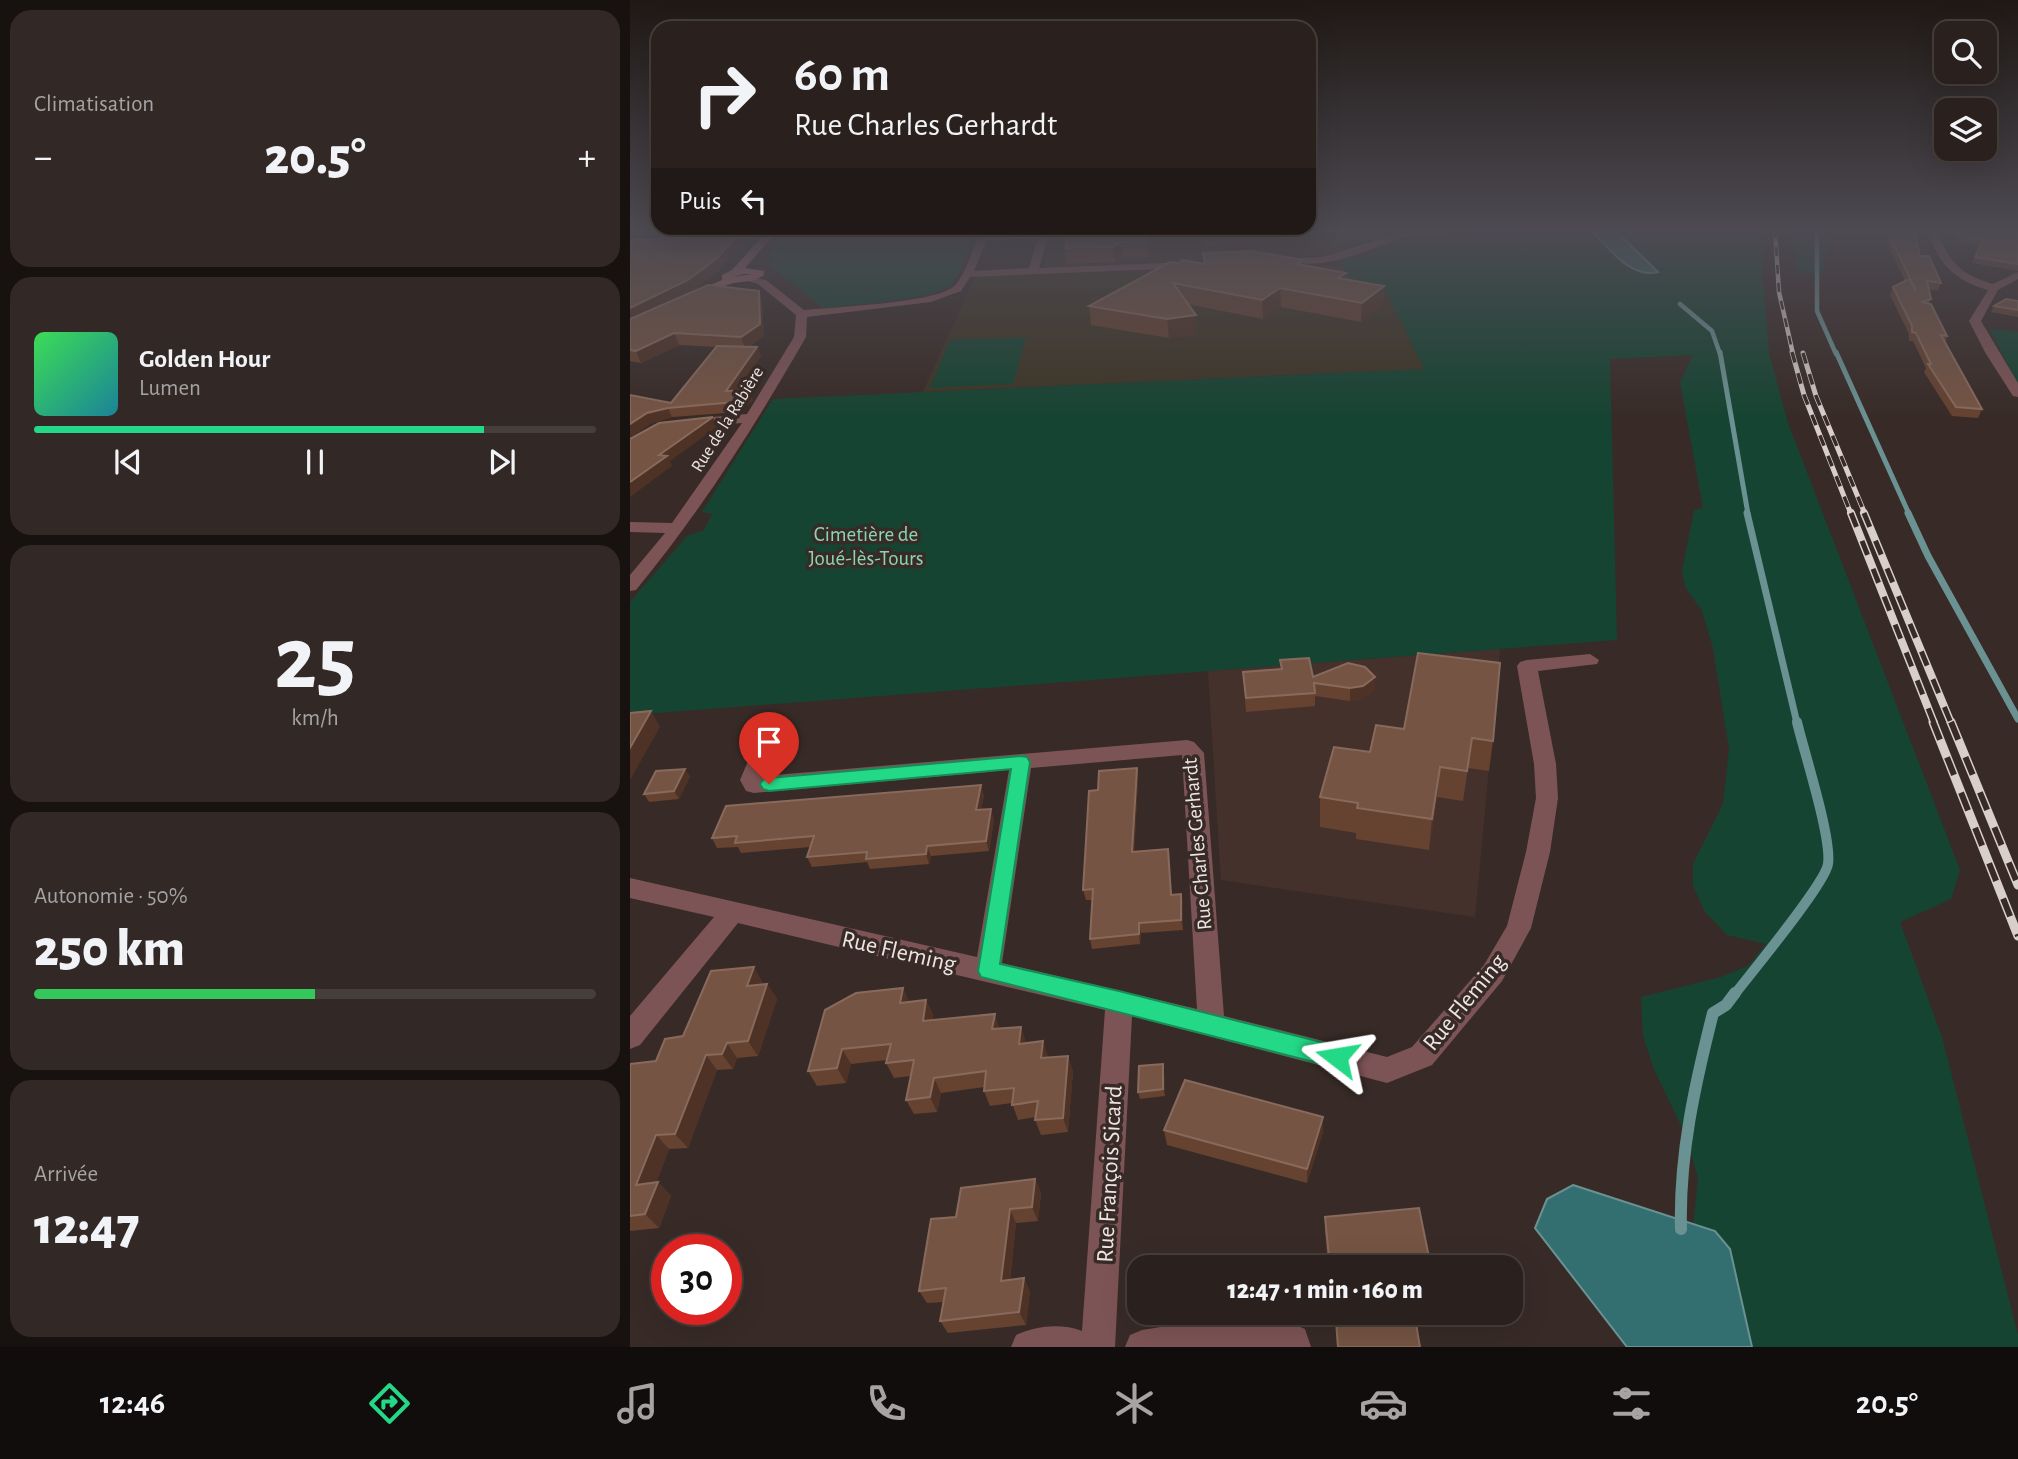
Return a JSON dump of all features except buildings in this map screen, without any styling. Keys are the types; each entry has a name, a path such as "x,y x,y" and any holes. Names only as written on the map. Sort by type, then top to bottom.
{"main road":[{"path":"687,299 701,292"}],"street":[{"path":"774,292 802,314 931,299 950,292"},
{"path":"1989,292 1993,294"},
{"path":"1996,292 1975,321 1992,354 2018,393"},
{"name":"Rue de la Rabière","path":"630,586 677,528 751,418 800,337 802,314"},
{"path":"673,424 751,418"},
{"path":"630,527 677,528"},
{"name":"Rue Fleming","path":"630,888 1119,1001 1387,1070 1422,1056 1493,973 1519,928 1538,852 1547,797 1545,764 1527,666 1590,660"},
{"name":"Rue Charles Gerhardt","path":"768,738 751,780 754,785 1187,747 1193,752 1211,1025"},
{"path":"988,971 1021,762"},
{"path":"630,1036 732,913"},
{"name":"Rue François Sicard","path":"1098,1347 1119,1001"},
{"path":"1142,1347 1248,1331 1272,1332 1293,1341 1294,1347"},
{"path":"1028,1347 1065,1342 1079,1347"}],"shaded area":[{"path":"968,292 1386,292 1425,369 923,392"},
{"path":"1500,649 1475,917 1221,880 1208,671"}],"green space":[{"path":"803,292 936,292 911,298 823,308"},
{"name":"Cimetière de Joué-lès-Tours","path":"1386,292 1764,292 1769,353 1788,423 1960,870 1951,899 1900,922 1942,1037 2018,1335 2018,1347 1635,1347 1693,1228 1698,1178 1686,1136 1654,1069 1643,1036 1641,997 1721,977 1748,966 1766,944 1727,935 1705,912 1693,886 1693,864 1723,804 1729,749 1713,648 1702,611 1685,587 1682,571 1694,510 1703,508 1680,382 1693,355 1610,359 1617,640 630,715 630,602 687,536 704,530 712,514 702,512 773,399 1424,369"},
{"path":"1990,329 2018,332 2018,384 2016,381"},
{"path":"1026,337 1013,384 930,388 950,340"}],"water":[{"path":"1573,1185 1715,1231 1730,1249 1752,1347 1627,1347 1535,1228 1547,1199"}],"waterway":[{"path":"1817,292 1817,311 1836,354"},
{"path":"1680,304 1712,331 1720,354"},
{"path":"1720,352 1748,514"},
{"path":"1836,352 1909,514"},
{"path":"1747,513 1797,723"},
{"path":"1908,513 1928,556 2018,719"},
{"path":"1734,995 1814,890 1828,864 1822,816 1797,722"},
{"path":"1681,1229 1686,1147 1700,1066 1713,1013 1726,1005 1735,993"}],"railway":[{"path":"1779,292 1793,354"},
{"path":"1792,352 1804,395 1851,514"},
{"path":"1803,353 1816,396 1865,514"},
{"path":"1851,513 1934,723"},
{"path":"1864,513 1951,723"},
{"path":"1933,722 2018,936"},
{"path":"1951,722 2018,885"}],"route":[{"path":"769,784 1021,762 988,971 1119,1001 1337,1057"}]}
